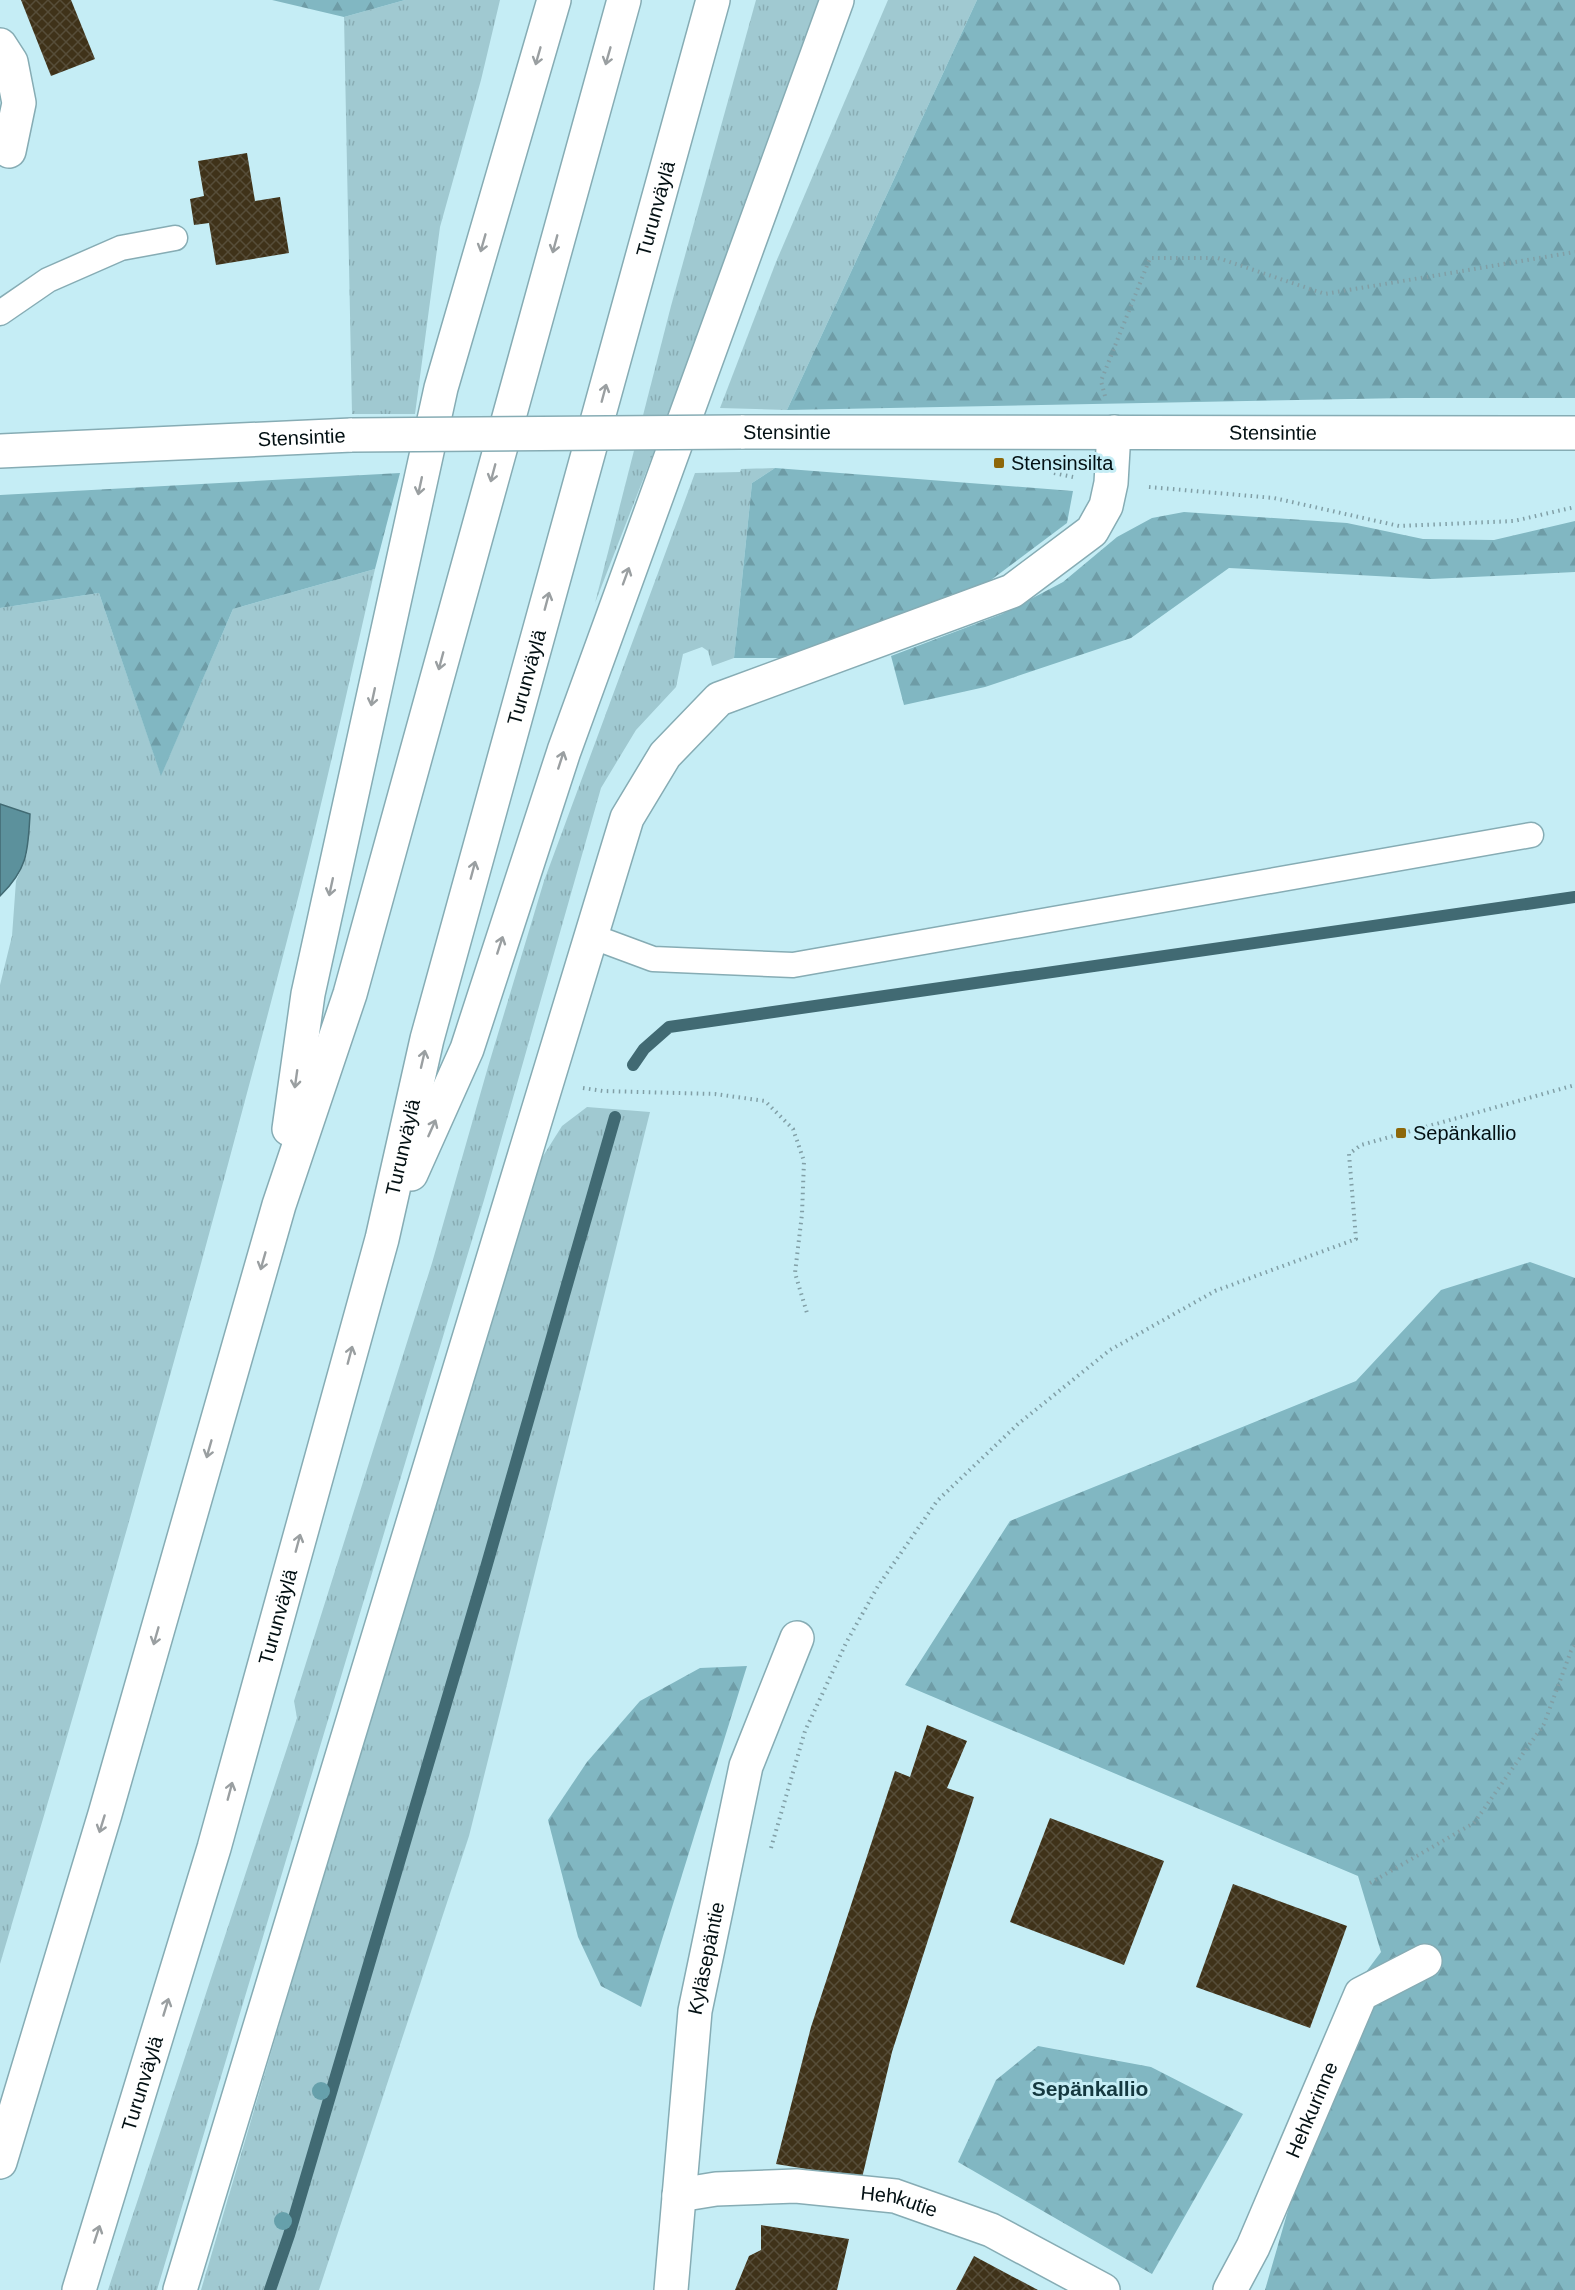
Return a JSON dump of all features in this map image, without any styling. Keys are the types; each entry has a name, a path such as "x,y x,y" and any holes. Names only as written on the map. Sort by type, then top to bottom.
{"main road":[{"path":"279,1205 308,994 441,388 554,0"},
{"path":"0,2162 105,1814 279,1205 350,994 624,0"},
{"name":"Turunväylä","path":"80,2290 214,1848 382,1239 427,1039 713,0"},
{"path":"382,1239 467,1049 564,751 837,0"},
{"path":"816,58 845,0"},
{"path":"0,45 11,62 19,103 9,151"},
{"name":"Stensintie","path":"0,451 352,435 741,432 1575,433"},
{"path":"180,2290 627,818 665,755 719,699 1012,591 1092,531 1106,506 1111,483 1114,432"},
{"name":"Kyläsepäntie","path":"671,2290 695,2011 746,1766 797,1638"},
{"name":"Hehkurinne","path":"1230,2290 1253,2247 1361,1994 1425,1961"},
{"name":"Hehkutie","path":"678,2195 716,2190 796,2186 895,2196 991,2230 1103,2290"}],"lane":[{"path":"0,313 48,280 121,248 175,238"},
{"path":"591,936 652,959 793,965 1531,835"}],"path":[{"path":"1114,432 1101,381 1150,258 1218,258 1325,294 1575,252"},
{"path":"1044,471 1111,483 1274,498 1399,526 1514,521 1575,507"},
{"path":"547,1082 603,1091 715,1094 765,1101 793,1129 804,1161 802,1214 795,1273 807,1313"},
{"path":"769,1853 805,1731 846,1643 878,1586 938,1501 1010,1432 1110,1350 1215,1291 1356,1239 1349,1154 1361,1144 1575,1085"},
{"path":"1370,1883 1474,1823 1544,1724 1575,1645"}],"green space":[{"path":"272,0 405,0 344,17"},
{"path":"405,0 500,0 481,80 440,227 415,414 352,414 344,17"},
{"path":"756,0 820,0 722,277 595,603 671,306"},
{"path":"888,0 977,0 787,410 720,408 776,262"},
{"path":"977,0 1575,0 1575,398 1405,398 787,410"},
{"path":"775,468 752,483 734,658 712,666 708,651 702,647 683,654 676,687 636,730 601,788 484,1200 157,2290 108,2290 297,1718 294,1701 432,1263 544,881 695,473 740,472 741,469"},
{"path":"775,468 1073,491 1067,523 987,583 786,658 734,658 752,483"},
{"path":"400,473 375,569 233,609 161,776 99,593 0,608 0,495"},
{"path":"1184,512 1347,523 1423,539 1494,540 1575,521 1575,572 1431,579 1229,568 1131,638 985,687 904,705 891,656 1002,614 1063,582 1117,537 1152,518"},
{"path":"375,569 309,854 192,1297 0,1964 0,985 12,936 16,881 27,854 30,814 0,804 0,608 99,593 161,775 233,609"},
{"path":"587,1107 650,1112 469,1836 319,2290 201,2290 385,1666 540,1161 562,1126"},
{"path":"1530,1262 1575,1278 1575,2290 1265,2290 1351,1992 1381,1952 1358,1876 905,1685 1010,1521 1356,1381 1441,1290"},
{"path":"747,1666 641,2007 601,1986 578,1937 548,1820 587,1762 640,1701 700,1668"},
{"path":"1038,2046 1151,2067 1243,2114 1152,2274 958,2162 996,2080"}],"shaded area":[{"path":"0,804 30,814 25,859 16,877 0,896"}],"building":[{"path":"21,0 71,0 95,59 51,76"},
{"path":"247,153 255,201 280,197 289,253 216,265 209,223 194,225 190,199 204,196 198,161"},
{"path":"927,1725 967,1741 947,1788 974,1797 892,2052 862,2178 776,2164 811,2027 895,1771 910,1777"},
{"path":"1050,1818 1164,1861 1124,1965 1010,1922"},
{"path":"1233,1884 1347,1926 1310,2028 1196,1987"},
{"path":"761,2225 849,2239 837,2290 735,2290 749,2256 761,2250"},
{"path":"974,2256 1038,2290 956,2290"}],"waterway":[{"path":"633,1065 644,1049 669,1027 1575,897"},
{"path":"270,2290 289,2235 485,1571 615,1117"}],"place":[{"name":"Stensinsilta","path":"999,463"},
{"name":"Sepänkallio","path":"1401,1133"}],"district":[{"name":"Sepänkallio","path":"1090,2089"}]}
